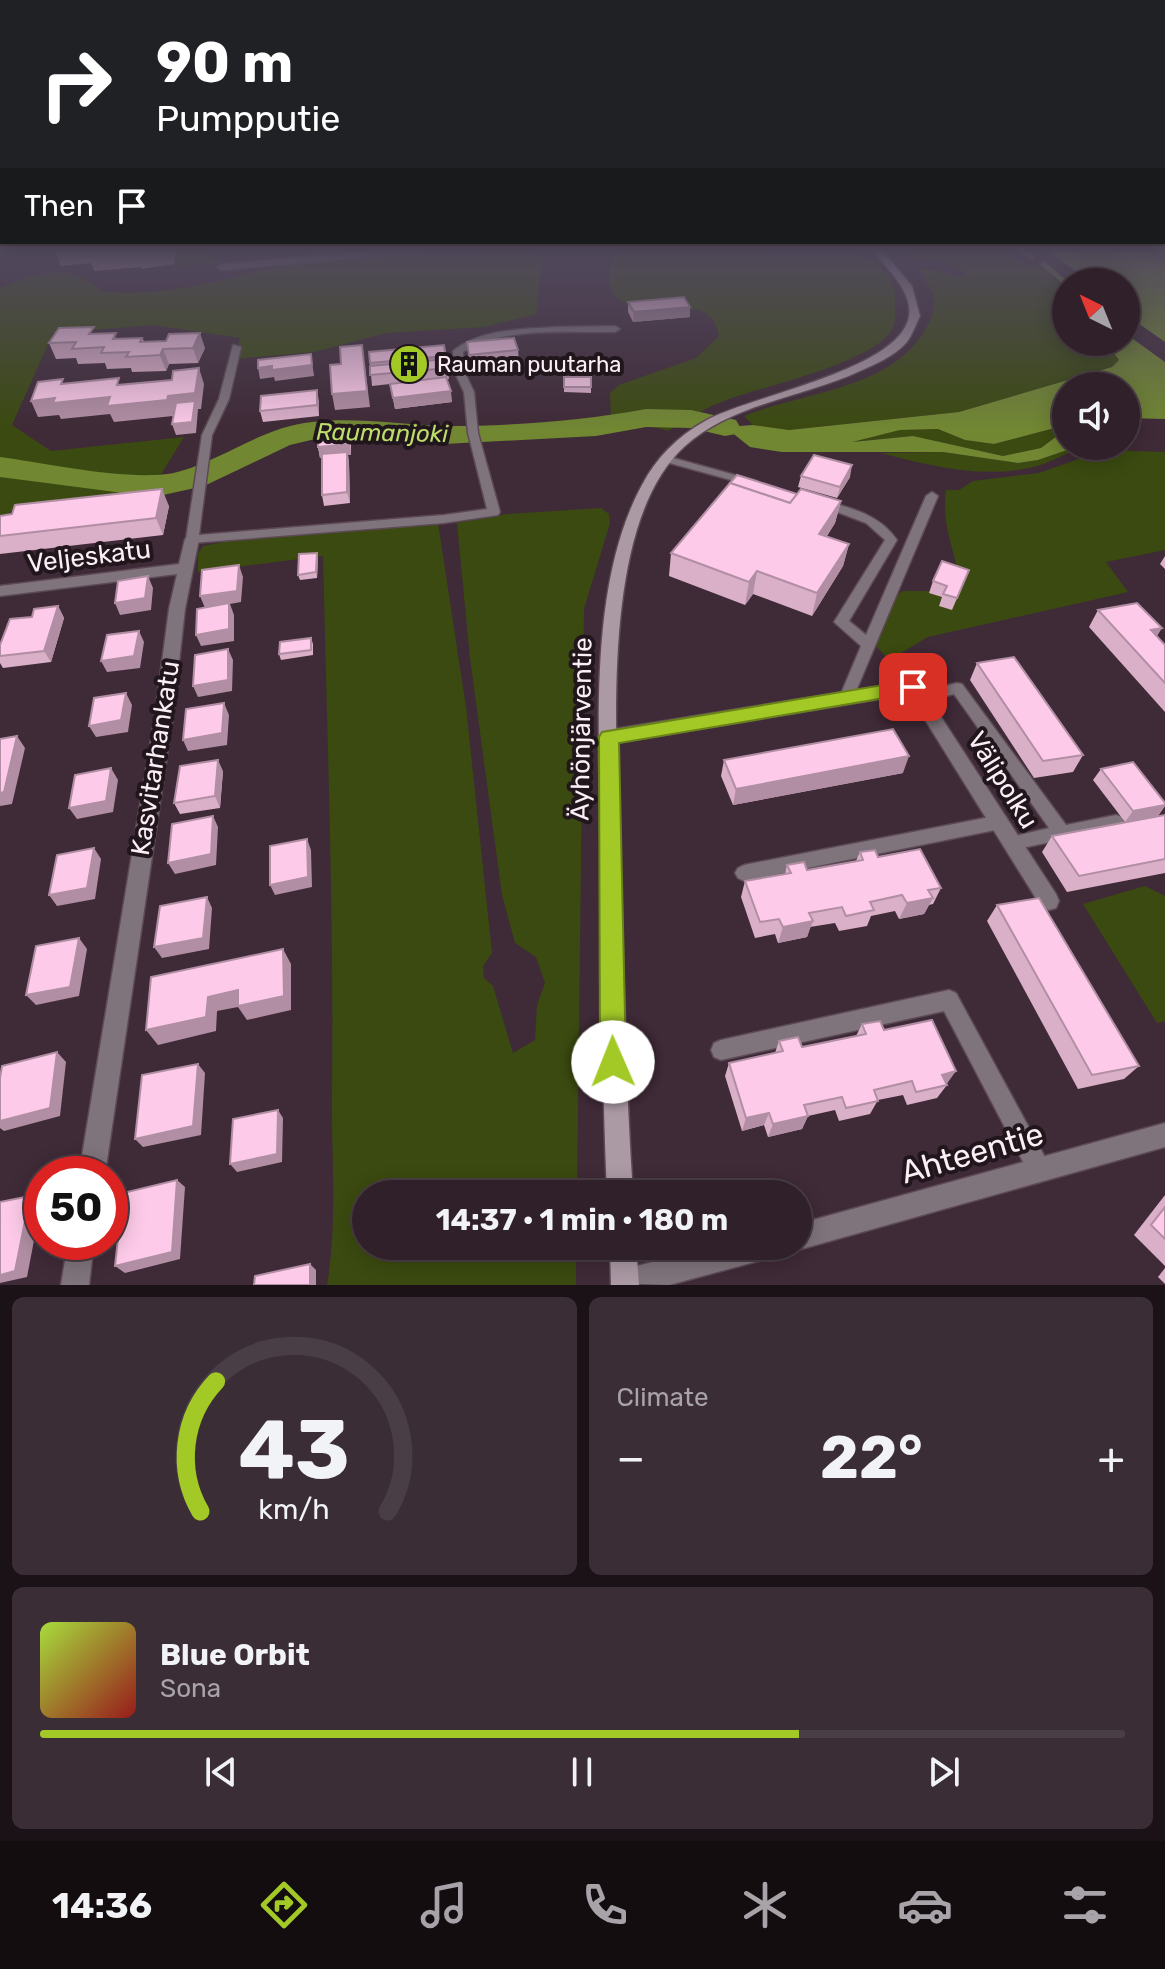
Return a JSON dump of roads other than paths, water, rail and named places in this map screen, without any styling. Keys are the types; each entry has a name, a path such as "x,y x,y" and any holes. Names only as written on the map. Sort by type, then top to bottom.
{"main road":[{"name":"Äyhönjärventie","path":"619,1180 614,1092 608,669 624,557 636,508 666,459 691,435 723,416 872,364 904,340 913,326 912,309"},
{"path":"624,1260 625,1284"}],"street":[{"name":"Kasvitarhankatu","path":"95,1156 184,568 192,539"},
{"name":"Veljeskatu","path":"0,591 184,568"},
{"path":"609,737 847,696 916,692"},
{"name":"Välipolku","path":"916,692 1049,901"},
{"name":"Ahteentie","path":"812,1233 1165,1135"},
{"path":"75,1285 78,1260"},
{"path":"625,1284 714,1260"}],"lane":[{"path":"192,539 444,519 494,512 473,433 469,392 460,373 458,351 463,346 509,334 615,329"},
{"name":"Kasvitarhankatu","path":"192,539 206,461 207,435 224,399 236,347"},
{"path":"666,459 767,487"},
{"path":"847,696 932,496"},
{"path":"809,500 865,517 885,528 891,540 841,622 868,644"},
{"path":"916,692 957,688 1062,833"},
{"path":"744,873 1000,822"},
{"path":"1012,843 1116,822"},
{"path":"721,1050 949,1000 1039,1169"}],"waterway":[{"name":"Raumanjoki","path":"0,467 154,487 192,479 280,438 311,431 385,429 444,435 596,427 646,418 691,419 725,427"}],"place":[{"name":"Rauman puutarha","path":"409,364"}]}
